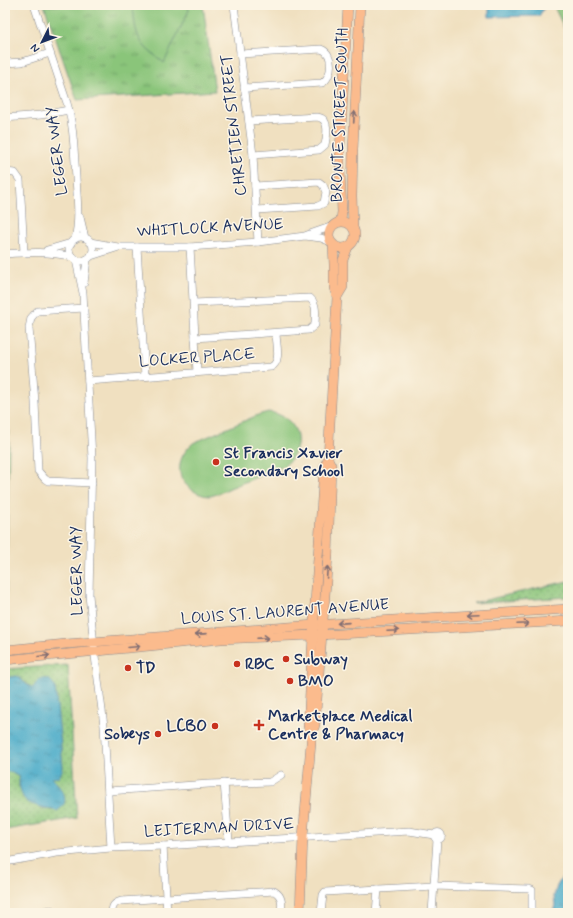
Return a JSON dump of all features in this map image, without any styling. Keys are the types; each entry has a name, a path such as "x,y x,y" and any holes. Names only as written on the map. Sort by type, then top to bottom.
{"main road":[{"name":"BRONTE STREET SOUTH","path":"336,224 341,218 342,212 340,163 348,5"},
{"name":"BRONTE STREET SOUTH","path":"352,227 353,150 360,5"},
{"path":"300,913 303,837 311,737 316,725 318,635 314,625 324,467 328,459 337,297 334,288 332,243 328,233 336,224 344,222 352,227 355,232 355,237 353,242 348,247 343,260 343,288 337,297"},
{"path":"332,243 340,248 348,247"},
{"path":"318,635 323,624 328,556 331,465 328,459"},
{"name":"LOUIS ST. LAURENT AVENUE","path":"5,660 94,646 323,624 568,609"},
{"name":"LOUIS ST. LAURENT AVENUE","path":"5,650 568,622"}],"street":[{"name":"LEGER WAY","path":"34,5 69,110 74,141 78,204 77,229 73,241"},
{"name":"CHRETIEN STREET","path":"234,5 253,154 258,242"},
{"path":"240,54 321,49 328,52 330,57 329,76 322,83 244,88"},
{"path":"5,63 22,62 50,53"},
{"path":"5,118 41,115 69,110"},
{"path":"249,121 316,116 323,118 326,121 325,145 319,150 253,154"},
{"path":"5,172 15,173 20,180 24,253"},
{"path":"255,186 319,182 323,185 326,192 324,203 318,206 257,210"},
{"name":"LEGER WAY","path":"78,204 88,240"},
{"name":"WHITLOCK AVENUE","path":"88,240 118,247 190,247 258,242 305,236 336,224"},
{"name":"WHITLOCK AVENUE","path":"305,236 321,238 332,243"},
{"path":"5,254 39,252 55,253 84,261 89,258 93,249 88,240 73,241 39,252"},
{"path":"73,241 70,250 74,258"},
{"name":"WHITLOCK AVENUE","path":"89,258 118,247"},
{"path":"137,247 145,376"},
{"path":"190,247 197,372"},
{"name":"LEGER WAY","path":"74,258 83,293 84,308 92,458 89,595 104,726 111,848"},
{"name":"LEGER WAY","path":"83,293 89,258"},
{"path":"194,303 310,298 314,301 316,306 315,325 309,330 195,338"},
{"path":"84,308 37,311 31,318 29,328 35,402 38,471 48,481 92,483"},
{"name":"LOCKER PLACE","path":"88,381 271,367 275,365 277,360 276,333"},
{"path":"108,791 224,783 270,782 281,775"},
{"path":"224,783 228,841"},
{"name":"LEITERMAN DRIVE","path":"5,862 57,853 111,848 409,831 436,837 434,886"},
{"path":"163,846 167,913"},
{"path":"432,913 434,886"},
{"path":"321,913 323,895 325,892 434,886 529,889 532,890 533,894 532,913"},
{"path":"376,913 378,889"},
{"path":"112,913 113,905 120,901 274,891 280,897 282,902 281,913"},
{"path":"32,913 51,910 56,913"}],"green space":[{"path":"44,5 203,5 215,91 77,100"},
{"path":"133,5 187,5 189,10 164,63 147,49 140,40 136,28"},
{"path":"556,5 568,5 568,36 555,9"},
{"path":"5,394 9,443 5,639"},
{"path":"268,412 278,414 287,419 293,425 296,433 296,450 284,466 210,496 205,496 195,492 187,486 181,477 180,464 184,453 193,443"},
{"path":"568,581 568,597 473,603"},
{"path":"68,665 77,818 5,830 5,771 11,772 19,777 19,787 42,808 57,811 59,785 51,778 63,768 58,717 33,688 17,676 5,678 5,669"}],"water":[{"path":"489,5 546,5 539,16 489,17"},
{"path":"17,676 33,688 38,682 44,679 49,679 55,686 63,768 59,777 51,778 62,790 65,799 62,807 57,811 29,803 25,800 22,795 19,777 11,772 5,771 5,678"},
{"path":"568,851 568,913 553,913 555,905 554,896 557,886 564,874"}],"place":[{"name":"St Francis Xavier Secondary School","path":"216,462"},
{"name":"Subway","path":"286,659"},
{"name":"RBC","path":"237,664"},
{"name":"TD","path":"128,668"},
{"name":"BMO","path":"290,681"},
{"name":"Marketplace Medical Centre & Pharmacy","path":"259,725"},
{"name":"LCBO","path":"215,726"},
{"name":"Sobeys","path":"158,734"}]}
